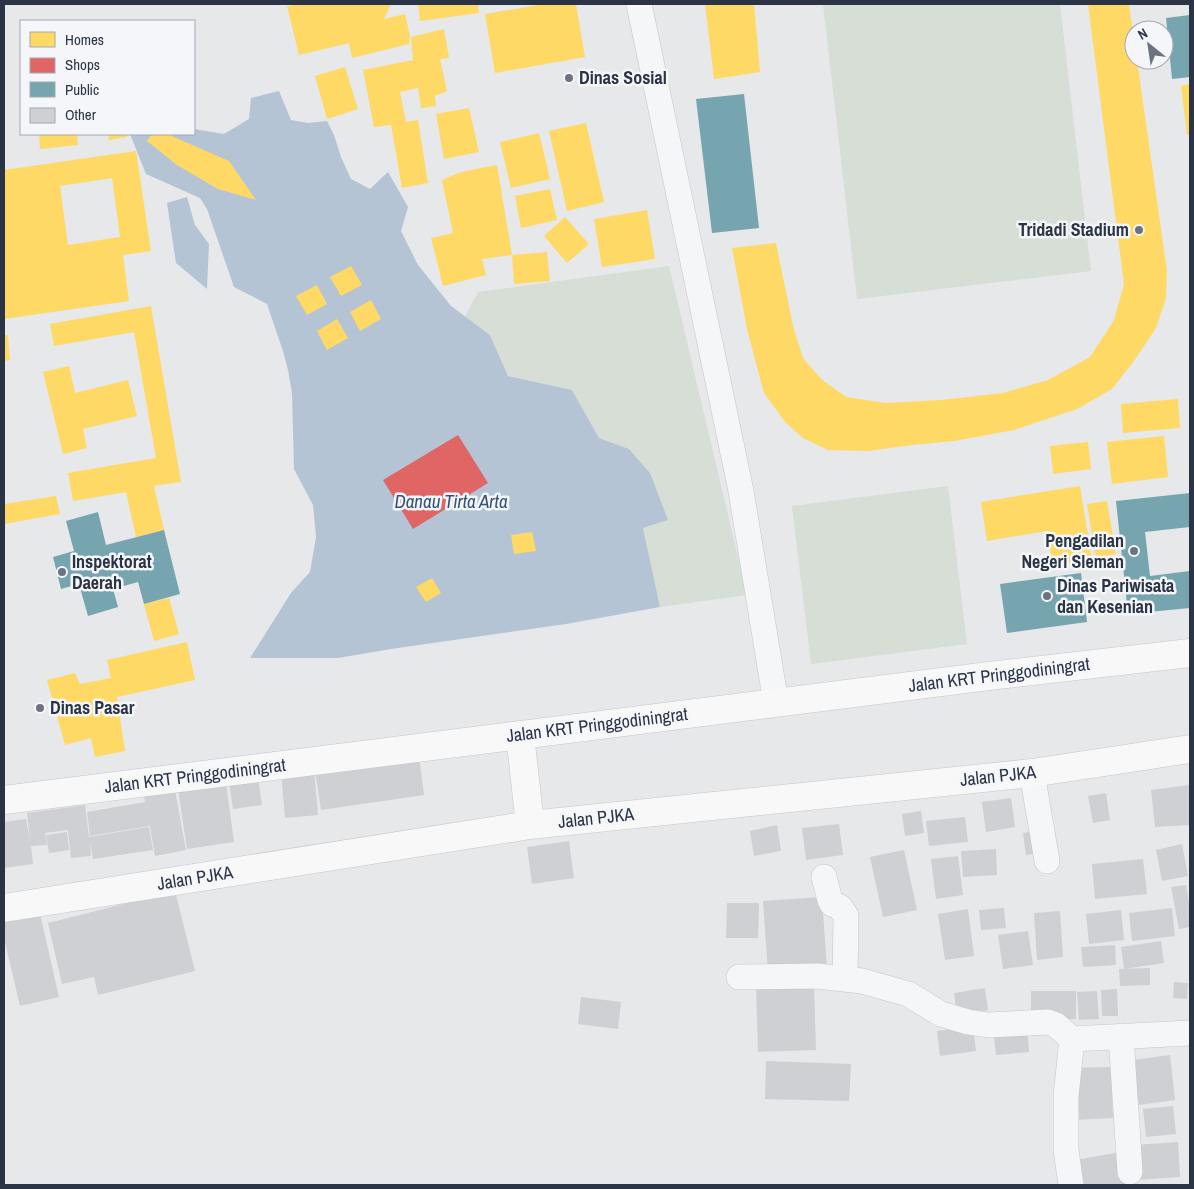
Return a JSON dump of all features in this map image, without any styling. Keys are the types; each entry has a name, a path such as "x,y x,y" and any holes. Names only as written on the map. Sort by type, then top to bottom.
{"main road":[{"name":"Jalan KRT Pringgodiningrat","path":"4,800 776,702 1190,653"},
{"path":"520,735 530,825"},
{"name":"Jalan PJKA","path":"4,908 530,825 1032,772 1190,749"}],"street":[{"path":"639,4 741,491 776,702"},
{"path":"1032,772 1047,861"},
{"path":"824,877 832,904 840,907 846,916 845,979"},
{"path":"739,978 818,976 862,981 908,994 941,1014 968,1022 989,1024 1048,1022 1056,1025 1072,1039 1190,1033"},
{"path":"1121,1036 1130,1172"},
{"path":"1071,1185 1066,1150 1066,1096 1072,1039"}],"shaded area":[{"path":"823,4 1060,4 1091,271 857,299"},
{"path":"669,266 747,595 660,607 643,528 668,520 629,449 599,438 572,390 508,376 490,335 465,317 478,292"},
{"path":"948,486 967,644 811,664 792,506"}],"water":[{"name":"Danau Tirta Arta","path":"279,91 291,120 308,123 327,121 351,179 370,189 388,172 408,207 401,231 418,265 451,306 490,335 508,376 572,390 599,438 629,449 650,473 668,520 643,528 660,607 566,624 338,658 250,658 291,593 310,572 316,537 313,505 294,469 292,393 288,370 267,304 234,287 207,209 200,198 146,174 130,135 195,135 195,129 224,134 249,119 251,98"},
{"path":"187,197 195,225 209,244 207,289 176,263 167,203"}],"building: Homes":[{"path":"298,4 391,4 384,19 405,14 410,36 409,44 352,58 349,43 299,55 287,6"},
{"path":"418,4 478,4 479,13 420,21"},
{"path":"545,4 576,4 585,57 495,73 485,14"},
{"path":"705,4 754,4 760,72 714,79"},
{"name":"Tridadi Stadium","path":"1088,4 1129,4 1131,20 1124,20 1124,70 1138,70 1167,271 1166,298 1156,328 1112,389 1077,409 1014,430 954,441 868,451 828,450 803,438 786,423 764,393 747,329 732,248 776,243 793,326 803,358 821,379 846,397 885,403 941,400 1003,393 1048,380 1090,357 1114,320 1124,284"},
{"path":"444,29 449,58 440,59 447,91 435,96 436,106 421,108 418,88 400,92 406,122 418,120 428,183 402,188 391,125 374,127 363,70 413,60 411,37"},
{"path":"345,67 358,109 327,119 315,76"},
{"path":"1190,84 1190,135 1187,135 1181,86"},
{"path":"469,108 479,152 444,159 436,114"},
{"path":"586,123 604,202 567,211 549,131"},
{"path":"539,133 550,179 511,188 500,142"},
{"path":"39,135 77,135 78,145 40,149"},
{"path":"108,135 126,135 127,137 109,140"},
{"path":"151,135 169,135 229,161 256,200 218,189 177,165 147,141"},
{"path":"136,151 151,251 123,255 129,301 4,319 4,170","holes":["112,178 120,237 68,245 60,186"]},
{"path":"497,165 512,255 482,259 486,275 443,286 431,238 453,233 442,180 461,172"},
{"path":"550,189 557,220 521,228 515,196"},
{"path":"647,210 655,259 602,267 594,219"},
{"path":"565,217 589,244 567,263 544,236"},
{"path":"547,252 550,281 514,284 512,255"},
{"path":"351,266 362,285 341,296 330,277"},
{"path":"317,285 327,304 307,315 296,296"},
{"path":"371,300 381,319 360,331 350,312"},
{"path":"151,306 181,482 154,486 164,530 136,537 126,492 73,501 68,473 156,458 134,332 54,346 50,324"},
{"path":"337,319 348,338 327,350 317,331"},
{"path":"4,335 8,335 10,360 4,361"},
{"path":"69,366 75,393 128,380 137,416 83,429 87,448 63,454 43,372"},
{"path":"1178,399 1180,428 1123,433 1121,404"},
{"path":"1164,436 1168,477 1112,484 1107,442"},
{"path":"1088,442 1091,469 1053,474 1050,446"},
{"path":"1080,486 1092,561 1053,568 1047,531 987,541 981,502"},
{"path":"56,496 60,514 4,524 4,504"},
{"path":"1107,501 1116,554 1096,557 1087,504"},
{"path":"532,532 536,551 514,554 511,535"},
{"path":"432,578 441,593 426,602 416,587"},
{"path":"169,598 179,634 154,641 144,604"},
{"path":"187,642 195,680 117,697 125,751 95,757 91,738 65,745 47,680 75,673 80,684 111,678 107,660"}],"building: Shops":[{"path":"458,435 488,483 413,529 383,480"}],"building: Public":[{"path":"1190,15 1190,77 1172,79 1171,70 1174,70 1174,20 1166,20 1166,18"},
{"path":"744,94 759,228 712,233 696,99"},
{"name":"Pengadilan Negeri Sleman","path":"1190,493 1190,527 1145,532 1150,576 1190,571 1190,608 1128,614 1116,501"},
{"path":"98,512 106,545 164,530 180,594 144,604 138,582 113,589 118,607 88,616 79,584 61,589 53,557 74,551 66,521"},
{"path":"1081,573 1087,622 1007,633 1000,584"}],"building: Other":[{"path":"419,756 424,795 321,810 315,770"},
{"path":"314,769 318,815 285,818 281,772"},
{"path":"257,771 262,805 233,809 228,775"},
{"path":"225,776 234,842 187,849 177,783"},
{"path":"1189,785 1190,825 1155,827 1151,790"},
{"path":"175,790 186,850 155,856 150,826 90,836 87,812 145,802 144,796"},
{"path":"1106,793 1110,820 1093,823 1088,796"},
{"path":"1011,798 1015,827 986,832 982,802"},
{"path":"85,805 89,837 149,827 153,850 93,859 90,842 91,856 71,858 68,830 45,833 47,845 31,846 33,864 4,868 4,822 26,819 30,840 27,813"},
{"path":"921,811 924,833 905,836 902,814"},
{"path":"965,817 968,842 929,846 926,821"},
{"path":"839,824 843,855 806,860 802,828"},
{"path":"777,825 781,851 754,856 750,831"},
{"path":"1035,831 1039,853 1026,855 1023,833"},
{"path":"67,832 69,850 49,853 46,835"},
{"path":"569,841 574,878 532,884 527,847"},
{"path":"1182,844 1188,876 1162,881 1156,850"},
{"path":"996,849 997,875 963,877 961,851"},
{"path":"904,850 917,910 883,917 870,857"},
{"path":"958,856 963,895 936,899 931,859"},
{"path":"1143,859 1147,894 1095,899 1092,864"},
{"path":"1186,885 1190,909 1190,927 1179,929 1171,887"},
{"path":"175,891 195,971 98,995 94,977 62,984 48,923"},
{"path":"822,897 827,969 768,973 763,901"},
{"path":"727,903 759,903 758,938 726,938"},
{"path":"38,905 59,997 20,1006 4,938 4,912"},
{"path":"1004,908 1006,928 981,930 979,910"},
{"path":"1172,908 1175,936 1132,941 1129,913"},
{"path":"968,909 974,956 945,960 938,914"},
{"path":"1121,910 1124,940 1089,944 1086,914"},
{"path":"1060,911 1063,957 1037,960 1034,913"},
{"path":"1028,931 1033,965 1003,969 998,935"},
{"path":"1161,941 1164,963 1124,969 1121,947"},
{"path":"1115,945 1116,965 1083,967 1081,947"},
{"path":"1150,968 1150,985 1120,986 1119,969"},
{"path":"1174,982 1188,983 1187,999 1173,998"},
{"path":"814,986 816,1050 758,1052 756,987"},
{"path":"985,988 988,1010 957,1014 954,993"},
{"path":"1117,989 1118,1016 1102,1016 1101,990"},
{"path":"1031,991 1076,991 1076,1019 1031,1020"},
{"path":"1097,991 1099,1019 1079,1020 1077,992"},
{"path":"581,997 621,1002 618,1029 578,1024"},
{"path":"1027,1025 1029,1052 996,1055 993,1029"},
{"path":"973,1026 976,1051 940,1056 937,1031"},
{"path":"1170,1055 1175,1100 1139,1105 1133,1060"},
{"path":"766,1061 851,1064 849,1101 765,1099"},
{"path":"1111,1067 1113,1118 1074,1120 1073,1068"},
{"path":"1173,1106 1176,1134 1146,1137 1143,1109"},
{"path":"1178,1142 1180,1177 1136,1180 1134,1145"},
{"path":"1126,1151 1132,1185 1074,1185 1070,1161"}],"place":[{"name":"Dinas Sosial","path":"569,78"},
{"name":"Tridadi Stadium","path":"1139,230"},
{"name":"Pengadilan Negeri Sleman","path":"1134,551"},
{"name":"Inspektorat Daerah","path":"62,572"},
{"name":"Dinas Pariwisata dan Kesenian","path":"1047,596"},
{"name":"Dinas Pasar","path":"40,708"}]}
